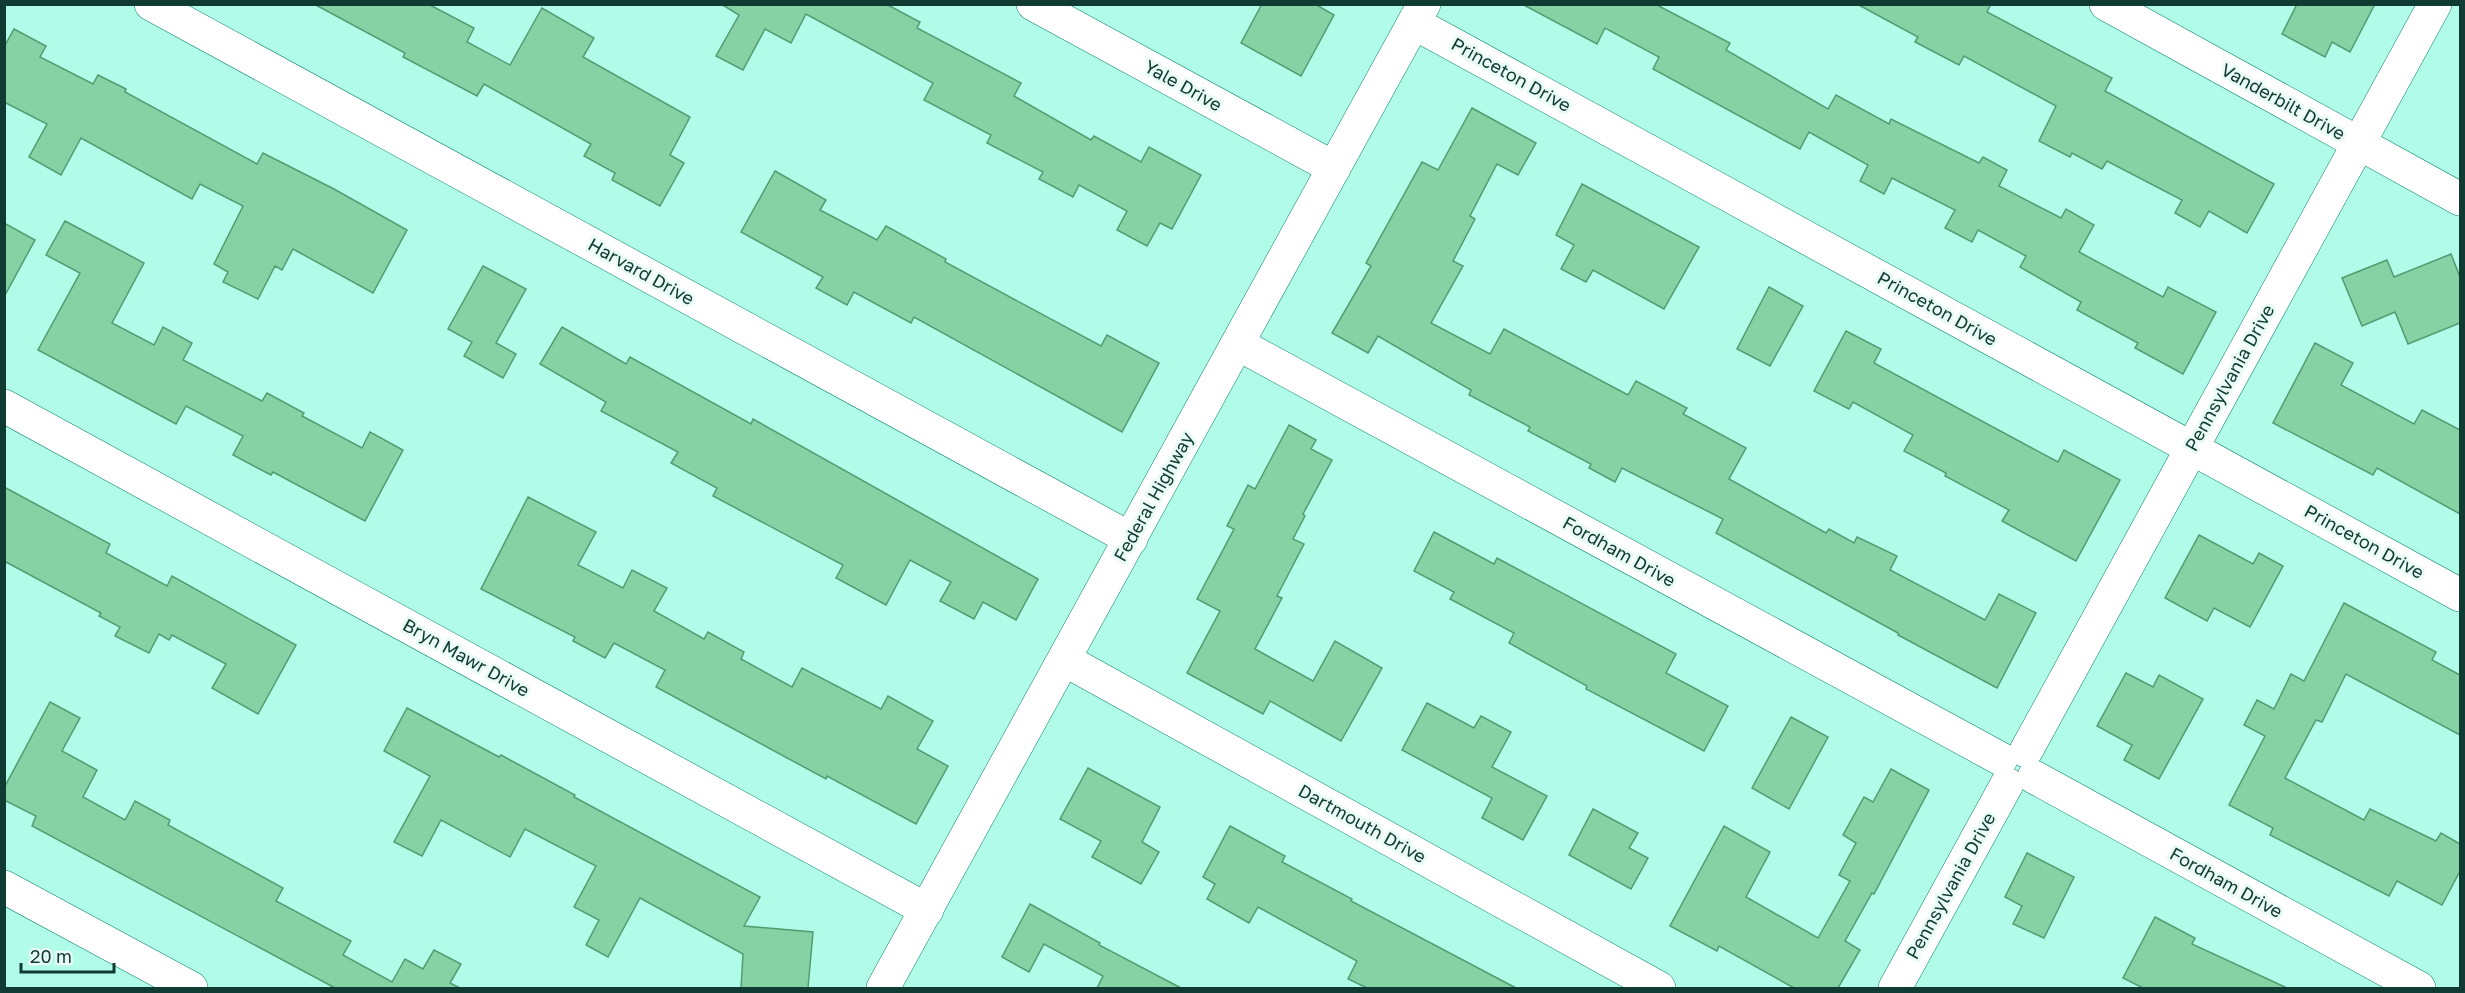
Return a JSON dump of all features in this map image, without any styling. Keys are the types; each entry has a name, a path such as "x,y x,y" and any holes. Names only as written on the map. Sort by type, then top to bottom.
{"street":[{"name":"Harvard Drive","path":"151,4 1131,539"},
{"name":"Yale Drive","path":"1033,4 1334,168"},
{"name":"Vanderbilt Drive","path":"2106,4 2460,200"},
{"name":"Pennsylvania Drive","path":"1894,988 2435,4"},
{"name":"Federal Highway","path":"892,985 927,910 1419,14"},
{"name":"Princeton Drive","path":"1419,14 2192,448 2460,595"},
{"name":"Fordham Drive","path":"1238,344 2419,988"},
{"name":"Bryn Mawr Drive","path":"4,406 927,910"},
{"name":"Dartmouth Drive","path":"1065,660 1659,988"},
{"path":"4,887 191,988"}],"building":[{"path":"314,4 430,5 474,28 467,42 510,65 542,8 594,38 583,57 690,117 670,155 684,163 660,206 612,180 615,173 584,156 591,144 484,84 477,96 403,57 405,53"},
{"path":"721,4 886,4 920,22 917,28 1021,83 1014,96 1091,140 1094,136 1141,162 1149,147 1201,175 1172,229 1160,223 1147,246 1117,230 1127,211 1079,185 1073,197 1039,179 1043,172 987,143 991,135 924,100 933,83 806,14 791,43 765,29 743,70 716,56 739,15"},
{"path":"1262,4 1315,4 1334,15 1301,76 1241,43"},
{"path":"1522,4 1655,4 1730,43 1726,50 1828,109 1836,95 1889,124 1891,119 1979,163 1983,157 2007,170 1999,186 2061,218 2066,209 2094,225 2079,252 2163,297 2168,287 2216,312 2183,374 2135,348 2138,343 2077,310 2081,302 2020,267 2026,256 1978,230 1972,242 1945,228 1955,210 1892,178 1884,194 1860,181 1868,165 1809,132 1800,149 1653,69 1659,57 1605,28 1597,44"},
{"path":"1857,4 1991,4 1987,12 2112,78 2105,91 2274,184 2247,233 2209,211 2200,227 2175,213 2182,200 2107,161 2102,169 2072,153 2070,157 2039,141 2056,106 1964,56 1959,65 1915,42 1918,37"},
{"path":"2297,4 2375,4 2350,52 2332,42 2325,57 2282,34"},
{"path":"14,29 46,46 40,57 93,84 98,75 257,164 263,153 407,230 373,293 293,249 282,270 275,266 258,299 223,282 228,272 214,264 243,206 200,184 192,199 81,138 61,175 29,157 47,124 4,102 4,47"},
{"path":"1472,108 1536,143 1518,175 1497,164 1470,216 1475,219 1453,261 1463,266 1431,323 1490,354 1504,329 1628,395 1636,381 1687,408 1683,414 1746,448 1729,479 1826,533 1829,529 1854,543 1857,537 1897,556 1890,570 1985,620 1999,594 2036,613 1997,688 1716,533 1723,519 1622,468 1615,482 1589,468 1591,464 1528,431 1530,427 1469,395 1471,390 1378,336 1368,353 1332,333 1371,266 1366,263 1422,162 1438,170"},
{"path":"775,171 826,200 820,210 877,240 886,226 946,259 945,262 1101,346 1107,335 1159,363 1122,432 914,317 911,323 854,292 847,305 816,288 823,277 741,232"},
{"path":"1582,184 1699,247 1664,309 1593,270 1586,282 1561,269 1574,245 1556,235"},
{"path":"65,221 144,263 112,323 154,345 163,327 192,343 183,360 262,401 267,393 304,413 302,416 362,448 370,432 403,450 365,521 273,472 271,475 233,455 243,436 186,406 176,424 38,350 80,273 46,255"},
{"path":"4,223 35,240 4,297"},
{"path":"2451,254 2460,277 2460,323 2408,344 2395,312 2362,326 2342,278 2387,260 2394,277"},
{"path":"483,266 526,289 496,343 516,354 503,378 464,356 472,342 448,329"},
{"path":"1769,287 1803,306 1770,366 1737,349"},
{"path":"562,327 626,364 630,357 751,424 753,419 1038,579 1016,620 983,602 974,619 940,601 951,582 910,560 886,605 836,578 843,565 713,496 717,488 671,463 678,452 601,411 606,402 540,364"},
{"path":"1846,331 1881,349 1874,363 2058,462 2064,450 2120,480 2076,561 2002,521 2009,510 1904,451 1913,435 1853,402 1849,409 1814,391"},
{"path":"2315,343 2353,363 2341,385 2414,424 2422,410 2460,430 2460,514 2377,468 2373,475 2273,423"},
{"path":"1289,425 1316,440 1311,449 1332,460 1303,514 1305,516 1293,539 1304,544 1277,596 1282,598 1255,649 1313,681 1335,641 1382,668 1341,741 1270,701 1263,714 1187,673 1220,611 1197,599 1234,529 1227,526 1248,485 1255,489"},
{"path":"4,487 110,544 106,553 167,586 172,576 296,645 258,714 212,688 226,664 172,635 169,640 159,634 149,653 115,636 120,627 99,616 101,613 4,561"},
{"path":"528,497 596,532 578,565 623,588 632,570 667,588 654,611 704,639 708,632 744,652 741,659 792,687 802,668 881,709 888,696 933,721 917,749 948,766 916,824 827,776 826,779 656,687 665,670 614,643 605,658 573,641 575,637 481,589"},
{"path":"1434,532 1494,564 1497,558 1676,654 1666,673 1728,706 1704,751 1586,689 1587,686 1509,643 1514,633 1450,599 1454,592 1414,571"},
{"path":"2199,535 2253,564 2259,553 2283,566 2250,627 2214,608 2207,621 2165,598"},
{"path":"2344,603 2436,652 2432,660 2460,675 2460,735 2346,674 2322,722 2316,720 2285,778 2364,820 2370,809 2436,841 2441,833 2460,844 2460,871 2442,905 2397,881 2389,896 2270,835 2273,828 2229,805 2265,736 2244,725 2257,700 2274,709 2291,674 2304,681"},
{"path":"2126,673 2153,687 2159,675 2203,699 2159,779 2124,760 2132,745 2097,726"},
{"path":"50,702 80,718 62,751 97,770 83,797 125,820 135,801 170,820 168,825 283,888 276,901 351,941 343,955 392,982 405,959 423,969 434,950 461,964 450,983 460,988 335,988 32,826 36,816 4,800 4,788"},
{"path":"1427,703 1474,728 1481,716 1511,732 1492,767 1547,796 1523,840 1482,818 1492,798 1402,750"},
{"path":"407,708 499,757 501,755 760,897 744,926 813,932 808,988 741,988 743,954 640,898 608,957 586,945 599,920 574,907 596,866 525,829 510,857 441,820 422,856 394,842 430,776 384,751"},
{"path":"1791,717 1828,737 1789,809 1752,788"},
{"path":"1088,768 1160,807 1142,842 1159,852 1141,884 1092,857 1101,841 1060,819"},
{"path":"1891,769 1929,790 1874,894 1872,893 1845,941 1860,950 1838,988 1794,988 1719,946 1717,951 1670,926 1724,826 1770,852 1746,897 1818,938 1850,881 1839,875 1856,843 1843,835 1864,797 1873,802"},
{"path":"1593,809 1638,833 1629,848 1648,858 1631,889 1569,855"},
{"path":"1230,826 1285,856 1282,862 1516,988 1367,988 1348,979 1357,961 1258,907 1249,923 1207,899 1215,884 1203,877"},
{"path":"2027,853 2074,877 2044,938 2013,924 2022,906 2005,897"},
{"path":"1030,904 1100,943 1099,945 1181,988 1097,988 1103,976 1044,944 1029,972 1002,957"},
{"path":"2155,917 2195,938 2192,944 2287,988 2143,988 2123,978"}]}
